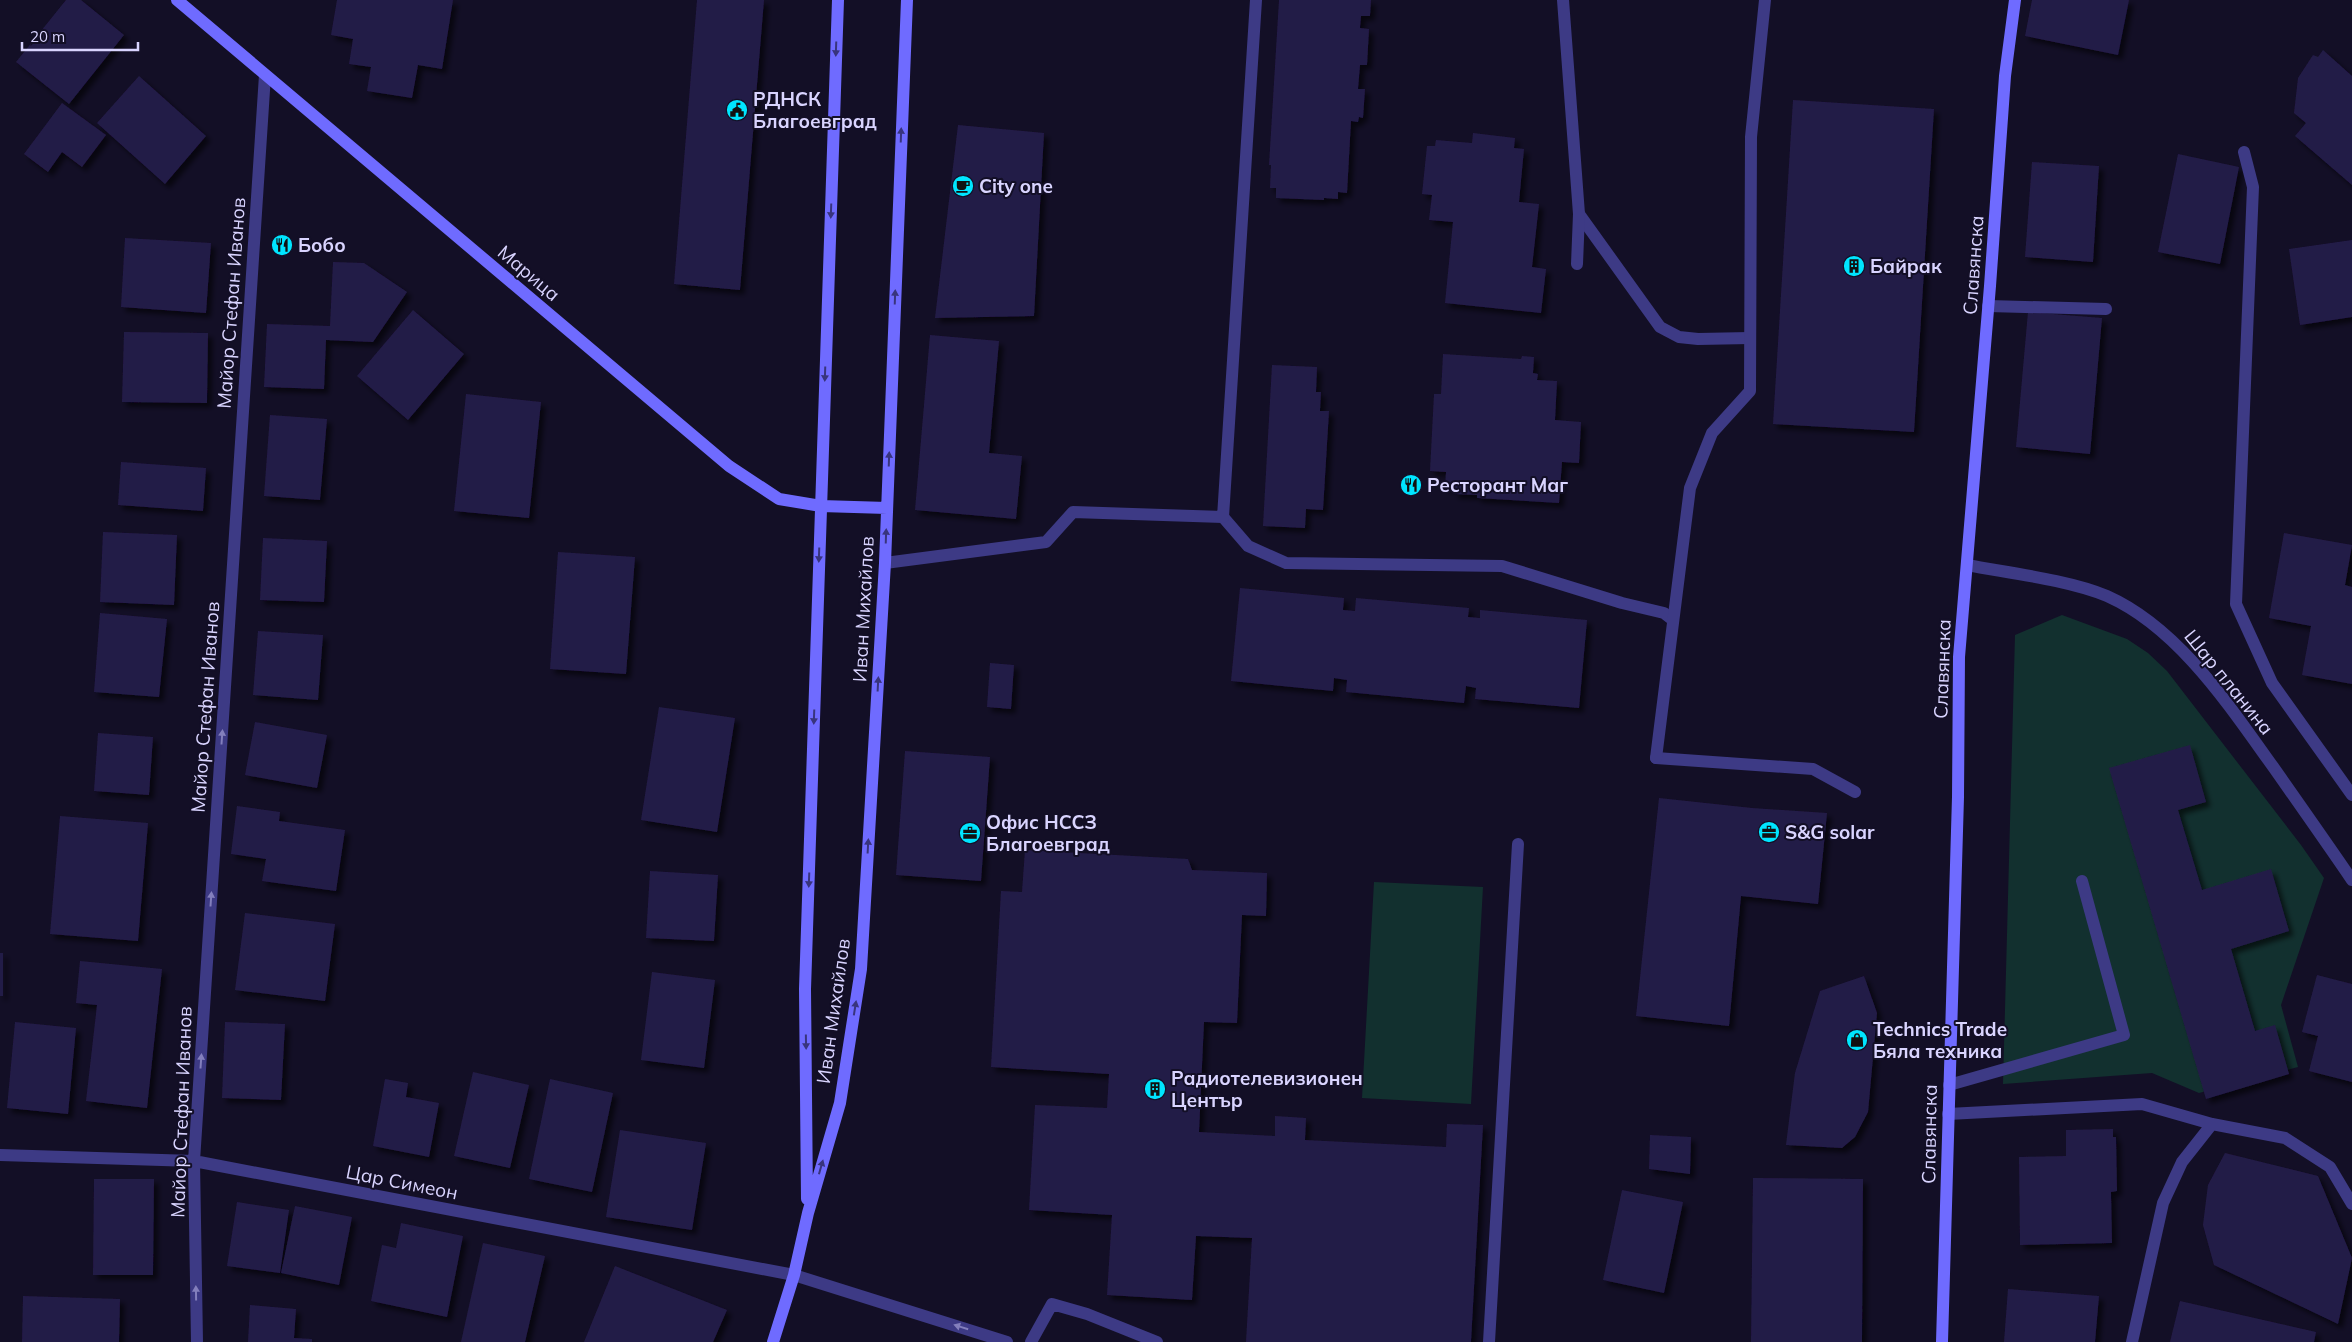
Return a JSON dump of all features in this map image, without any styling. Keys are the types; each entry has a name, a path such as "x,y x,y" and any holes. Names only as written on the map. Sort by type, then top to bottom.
{"street":[{"name":"Марица","path":"177,0 729,466 779,499 821,506 887,508"},
{"name":"Иван Михайлов","path":"808,1214 805,989 838,0"},
{"name":"Иван Михайлов","path":"773,1342 794,1275 808,1214 840,1102 861,968 885,563 907,0"},
{"path":"1256,0 1223,517 1248,546 1286,563 1502,566 1622,603 1664,613 1673,620"},
{"path":"1563,0 1579,214 1577,264"},
{"path":"1764,0 1751,137 1750,391 1712,433 1690,488 1656,758 1813,769 1856,792"},
{"name":"Славянска","path":"1942,1342 1958,797 1959,657 2005,76 2015,0"},
{"name":"Майор Стефан Иванов","path":"197,1342 194,1161 265,75"},
{"path":"2244,152 2254,187 2236,604 2272,683 2352,795"},
{"path":"1579,214 1660,326 1679,337 1698,339 1750,338"},
{"path":"1988,306 2106,308"},
{"path":"885,563 1046,542 1074,512 1223,517"},
{"name":"Шар планина","path":"1967,565 2083,588 2117,601 2148,621 2168,637 2211,684 2352,880"},
{"path":"1489,1342 1518,844"},
{"path":"1949,1085 2124,1035 2082,881"},
{"path":"1948,1114 2142,1104 2212,1124 2285,1138 2330,1167 2352,1204"},
{"path":"2132,1342 2163,1203 2182,1162 2212,1124"},
{"name":"Цар Симеон","path":"0,1155 194,1161 794,1275 1007,1342"},
{"path":"1031,1342 1052,1304 1087,1314 1157,1342"}],"green space":[{"path":"2062,615 2127,639 2148,653 2167,671 2301,845 2324,878 2281,1005 2298,1067 2199,1093 2152,1073 2003,1084 2015,635"},
{"path":"1374,882 1483,887 1471,1104 1362,1098"}],"building":[{"path":"66,0 81,0 124,35 69,104 16,62"},
{"path":"337,0 453,0 442,69 418,65 412,98 367,91 371,67 349,64 353,39 331,35"},
{"path":"697,0 764,0 740,290 674,284"},
{"path":"1279,0 1371,0 1370,16 1361,16 1360,28 1369,29 1367,65 1360,65 1358,89 1365,89 1363,118 1359,117 1358,122 1351,121 1347,193 1338,192 1338,199 1276,198 1276,188 1270,188 1271,165 1269,165"},
{"path":"2032,0 2129,0 2118,55 2025,36"},
{"path":"2323,50 2352,76 2352,185 2295,136 2306,123 2294,113 2298,78 2313,55 2318,57"},
{"path":"139,76 206,136 165,184 97,123"},
{"name":"Байрак","path":"1793,100 1934,109 1914,432 1773,424"},
{"path":"62,103 106,135 82,167 62,152 48,172 24,154"},
{"path":"958,125 1044,133 1034,316 935,318"},
{"path":"1473,133 1515,138 1514,148 1524,149 1519,202 1539,204 1532,267 1546,269 1541,313 1445,303 1453,222 1429,220 1432,195 1422,194 1427,146 1435,146 1436,140 1472,143"},
{"path":"2178,154 2239,167 2220,264 2158,252"},
{"path":"2032,162 2099,166 2093,262 2025,257"},
{"path":"125,238 211,243 206,313 121,307"},
{"path":"2352,240 2352,317 2300,325 2289,249"},
{"path":"333,262 364,263 407,292 373,342 326,340 324,389 264,387 267,324 330,326"},
{"path":"413,310 464,354 408,420 357,376"},
{"path":"2028,312 2102,318 2090,454 2016,447"},
{"path":"124,332 208,333 207,403 122,402"},
{"path":"930,335 999,341 989,453 1022,456 1016,519 915,510"},
{"path":"1443,354 1521,359 1522,356 1534,357 1533,373 1538,374 1537,380 1557,381 1555,420 1581,422 1579,463 1562,462 1559,503 1477,498 1477,495 1454,494 1455,488 1445,488 1446,472 1430,471 1434,394 1441,394"},
{"path":"1272,365 1317,367 1316,392 1321,392 1320,411 1329,411 1323,510 1306,509 1305,528 1263,526"},
{"path":"466,394 541,402 529,518 454,511"},
{"path":"270,415 327,419 320,500 264,496"},
{"path":"121,462 206,468 203,511 118,505"},
{"path":"103,532 177,535 174,605 100,602"},
{"path":"2284,533 2352,545 2345,585 2352,587 2352,684 2302,675 2311,626 2269,618"},
{"path":"263,538 327,541 324,602 260,600"},
{"path":"558,552 635,557 626,674 550,669"},
{"path":"1240,588 1344,598 1343,610 1355,611 1356,598 1469,608 1468,617 1480,618 1480,610 1587,620 1579,708 1475,699 1476,688 1466,686 1464,703 1346,692 1347,680 1334,678 1333,691 1231,681"},
{"path":"100,613 167,619 159,697 94,692"},
{"path":"258,631 323,635 318,700 253,695"},
{"path":"990,663 1014,665 1011,709 987,707"},
{"path":"659,707 735,718 717,832 641,820"},
{"path":"255,722 327,735 317,788 245,775"},
{"path":"98,733 153,737 149,795 94,791"},
{"path":"2190,745 2206,802 2178,810 2202,890 2271,869 2289,931 2231,949 2255,1031 2275,1025 2289,1074 2206,1099 2109,768"},
{"path":"905,751 990,757 981,881 896,875"},
{"path":"1659,798 1752,808 1827,813 1818,904 1741,896 1729,1026 1636,1016"},
{"path":"237,806 280,812 279,821 345,830 336,891 262,881 266,859 231,854"},
{"path":"60,816 148,823 138,941 50,934"},
{"name":"Радиотелевизионен Център","path":"1025,850 1188,859 1192,870 1267,873 1266,916 1242,915 1237,1023 1204,1022 1199,1132 1275,1136 1275,1116 1306,1118 1305,1140 1446,1147 1447,1124 1483,1125 1471,1342 1246,1342 1252,1238 1196,1236 1192,1300 1107,1295 1112,1215 1029,1210 1035,1105 1107,1108 1109,1074 991,1067 1001,891 1022,892"},
{"path":"650,871 718,875 714,941 646,938"},
{"path":"245,913 335,924 325,1001 235,990"},
{"path":"0,953 3,953 3,996 0,996"},
{"path":"80,961 162,969 147,1108 86,1101 97,1005 76,1003"},
{"path":"652,972 715,980 704,1068 641,1060"},
{"path":"2317,975 2352,984 2352,1082 2309,1071 2318,1036 2302,1032"},
{"path":"1864,976 1877,1013 1868,1112 1855,1137 1842,1148 1786,1145 1795,1073 1820,991"},
{"path":"15,1022 76,1028 68,1114 7,1108"},
{"path":"225,1022 285,1024 281,1100 222,1098"},
{"path":"473,1072 529,1085 510,1168 454,1156"},
{"path":"385,1079 408,1083 406,1097 439,1103 429,1157 373,1146"},
{"path":"550,1079 613,1093 592,1192 529,1179"},
{"path":"2113,1129 2113,1137 2116,1137 2117,1191 2111,1192 2112,1243 2020,1245 2019,1157 2066,1156 2066,1130"},
{"path":"620,1130 706,1143 692,1230 606,1217"},
{"path":"1650,1135 1691,1137 1690,1174 1649,1169"},
{"path":"2225,1153 2318,1176 2352,1258 2338,1324 2214,1265 2203,1225 2208,1185"},
{"path":"1753,1178 1863,1179 1862,1342 1751,1342"},
{"path":"94,1179 154,1179 153,1275 93,1275"},
{"path":"1622,1190 1683,1202 1664,1293 1603,1280"},
{"path":"237,1202 289,1210 280,1273 227,1266"},
{"path":"295,1206 352,1217 339,1285 281,1273"},
{"path":"401,1223 463,1236 447,1317 371,1301 382,1245 396,1248"},
{"path":"483,1243 545,1256 525,1342 461,1342"},
{"path":"615,1266 727,1310 713,1342 584,1342"},
{"path":"2008,1289 2099,1296 2095,1342 2004,1342"},
{"path":"23,1296 120,1299 119,1342 22,1342"},
{"path":"2180,1301 2316,1332 2314,1342 2170,1342"},
{"path":"250,1305 296,1309 294,1338 312,1339 312,1342 248,1342"}],"place":[{"name":"РДНСК Благоевград","path":"737,110"},
{"name":"City one","path":"963,186"},
{"name":"Бобо","path":"282,245"},
{"name":"Байрак","path":"1854,266"},
{"name":"Ресторант Маг","path":"1411,485"},
{"name":"S&G solar","path":"1769,832"},
{"name":"Офис НССЗ Благоевград","path":"970,833"},
{"name":"Technics Trade Бяла техника","path":"1857,1040"},
{"name":"Радиотелевизионен Център","path":"1155,1089"}]}
